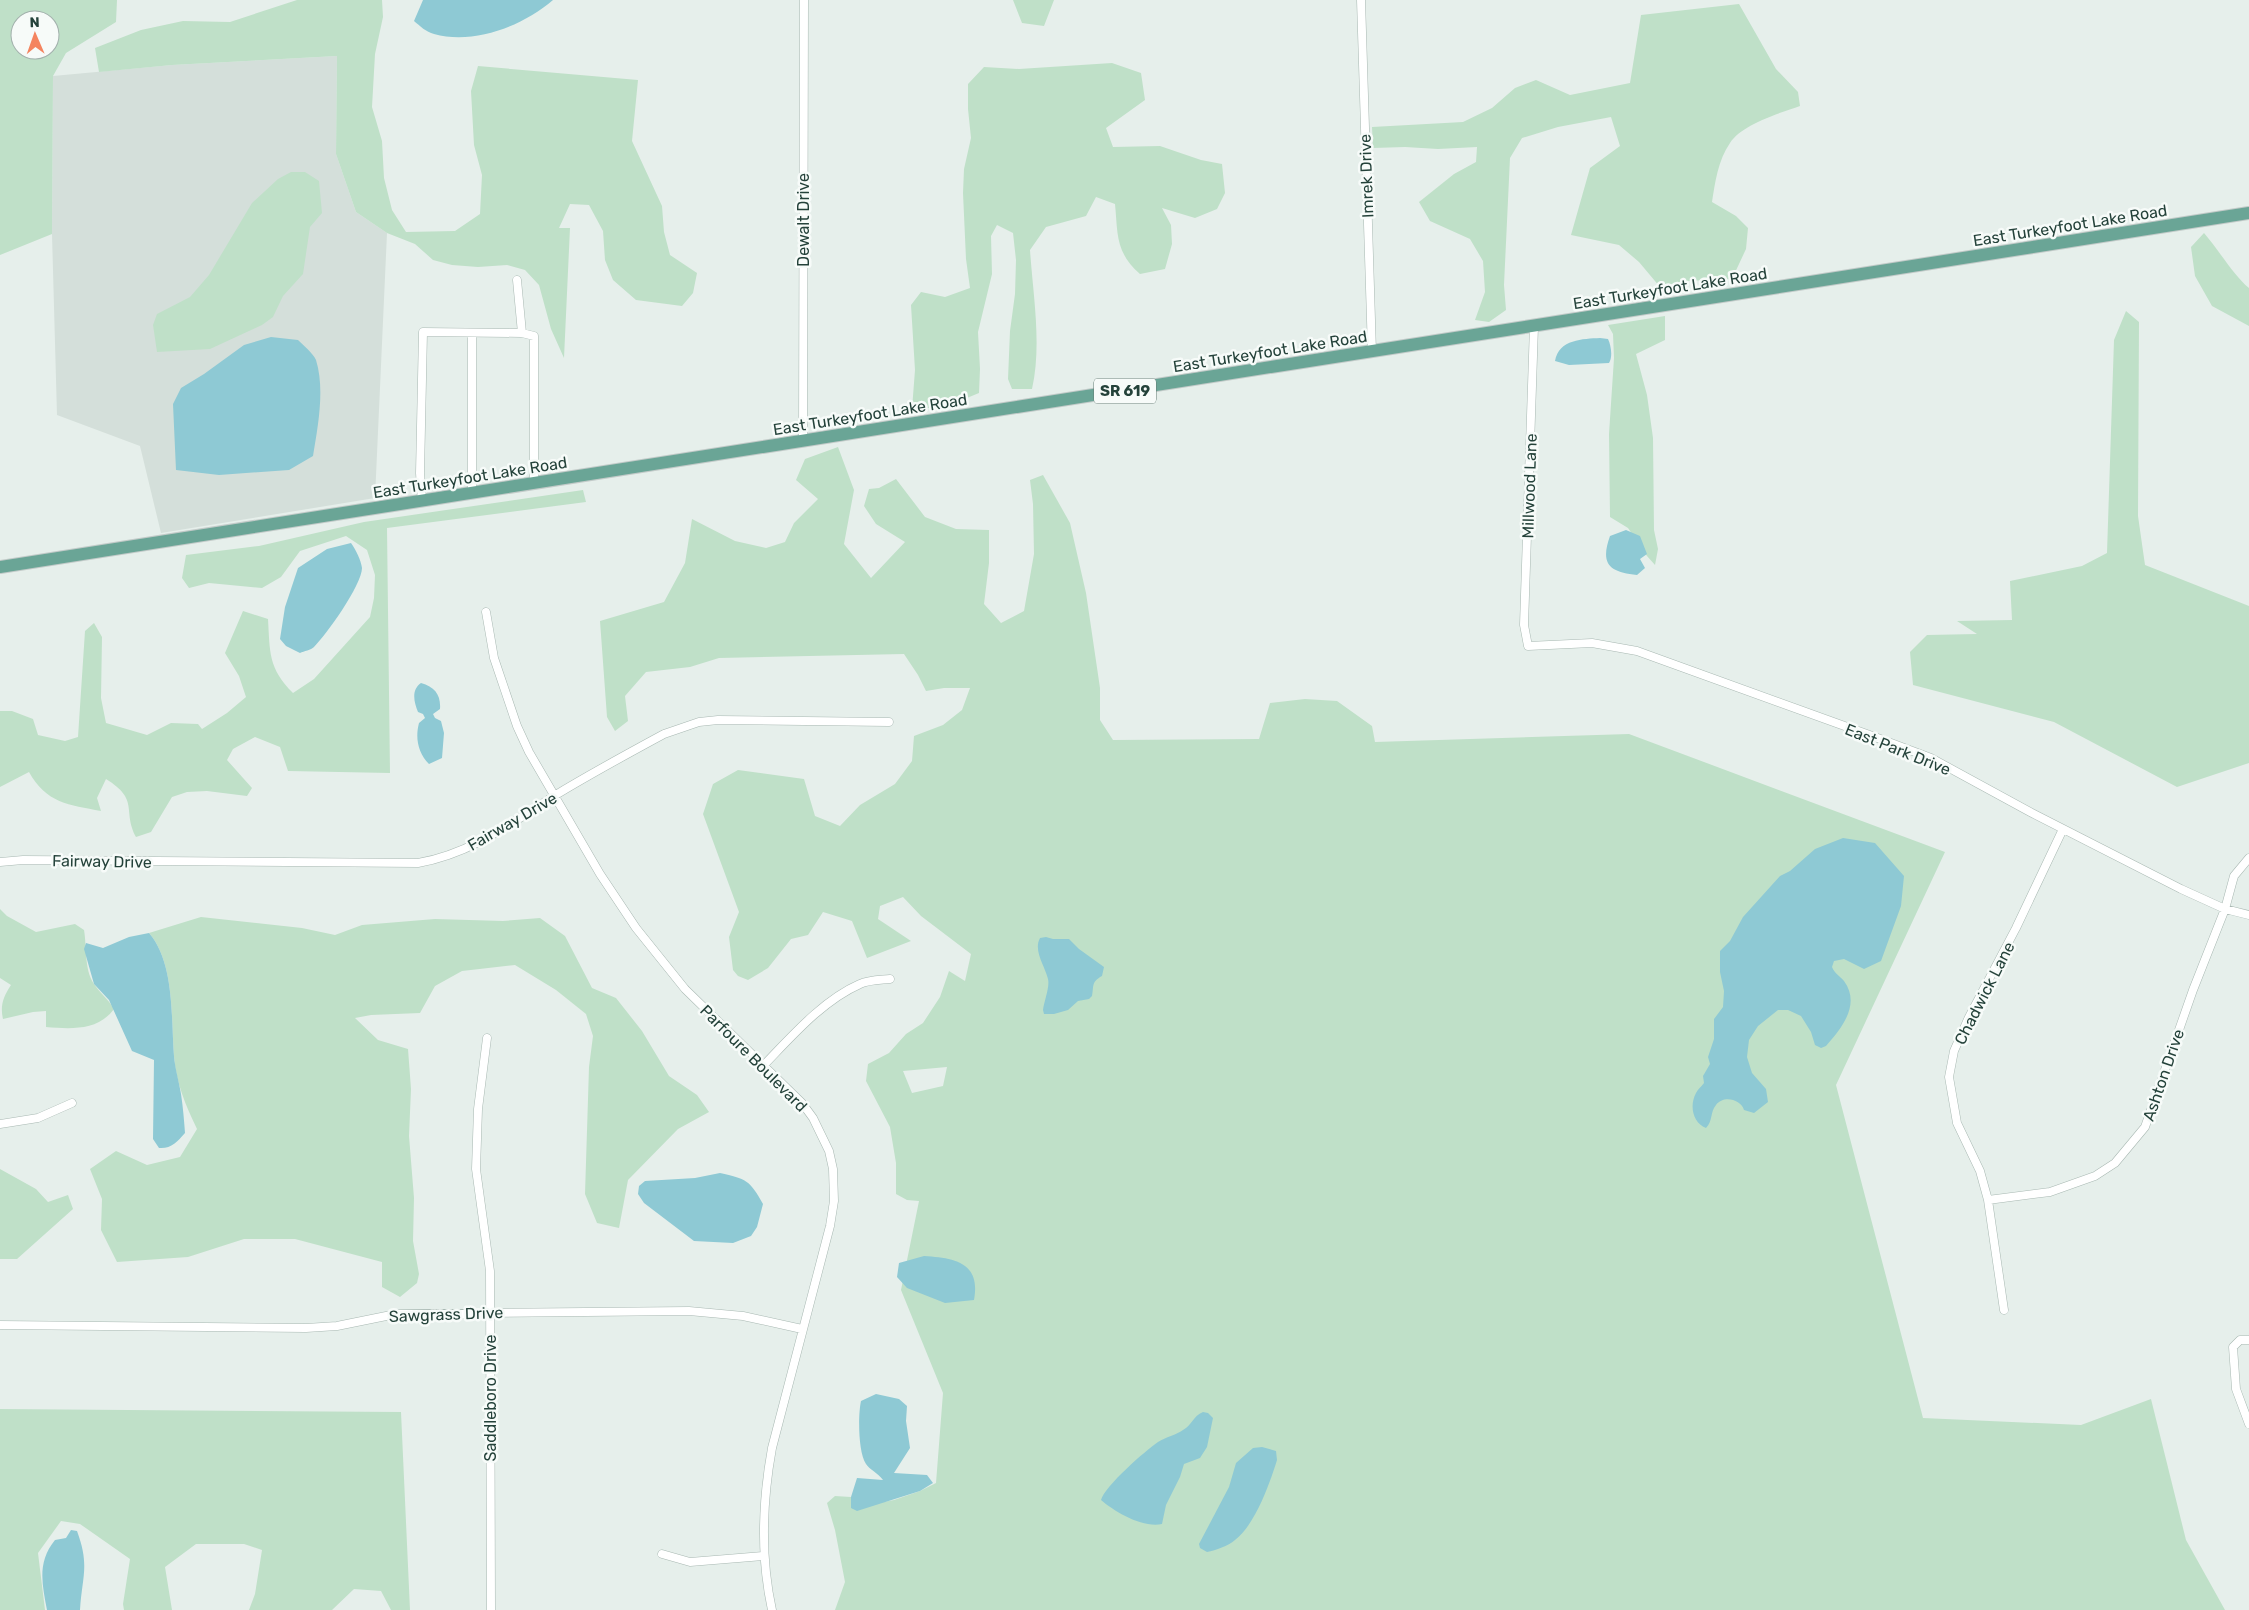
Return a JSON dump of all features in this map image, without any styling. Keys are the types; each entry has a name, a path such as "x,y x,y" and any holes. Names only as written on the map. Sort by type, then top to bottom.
{"main road":[{"name":"East Turkeyfoot Lake Road","path":"0,567 2249,214"}],"street":[{"name":"Dewalt Drive","path":"803,440 804,0"},
{"name":"Imrek Drive","path":"1361,0 1372,352"},
{"path":"517,280 522,333"},
{"name":"Millwood Lane","path":"1528,646 1524,625 1534,326"},
{"path":"422,502 420,473 423,332 472,334 522,333 534,336 534,483"},
{"path":"472,334 472,492"},
{"name":"Parfoure Boulevard","path":"486,612 494,658 507,699 529,752 600,874 660,960 699,1004 802,1103 814,1118 829,1151 833,1169 834,1201 830,1226 802,1329 767,1477 764,1506 763,1556 772,1610"},
{"name":"East Park Drive","path":"1528,646 1592,642 1637,651 1931,758 2063,830 2181,889 2225,909 2249,915"},
{"name":"Fairway Drive","path":"0,862 23,860 418,863 455,854 489,837 554,796 664,734 700,722 718,720 889,722"},
{"name":"Chadwick Lane","path":"2004,1310 1988,1200 1980,1171 1957,1122 1949,1077 1954,1051 1969,1017 2016,928 2063,830"},
{"name":"Ashton Drive","path":"1988,1200 2050,1192 2095,1176 2115,1163 2145,1127 2192,990 2225,909 2234,876 2249,858"},
{"path":"763,1066 807,1021 843,994 861,983 890,979"},
{"name":"Saddleboro Drive","path":"487,1038 478,1109 476,1169 490,1271 491,1610"},
{"path":"0,1124 38,1118 72,1103"},
{"name":"Sawgrass Drive","path":"0,1325 306,1328 337,1326 396,1314 705,1312 743,1316 802,1329"},
{"path":"2249,1340 2240,1340 2233,1346 2236,1389 2249,1424"},
{"path":"662,1554 690,1562 763,1556"}],"shaded area":[{"path":"337,56 336,154 356,212 387,233 375,498 161,533 140,446 57,415 52,234 53,76 172,65"}],"green space":[{"path":"0,0 117,0 116,22 66,53 53,76 52,234 0,255"},
{"path":"297,0 382,0 383,17 375,54 372,107 382,141 384,178 392,210 406,232 455,231 480,214 482,175 474,145 471,91 478,66 638,80 632,141 662,206 664,232 670,255 697,273 693,293 682,306 636,300 613,280 605,260 603,231 589,205 570,204 559,228 570,228 564,358 551,329 539,285 525,270 507,265 478,267 452,265 433,260 415,244 387,233 356,212 336,154 337,56 172,65 99,72 95,48 141,30 183,21 230,22"},
{"path":"1013,0 1054,0 1044,26 1022,23"},
{"path":"1739,4 1776,69 1798,92 1800,106 1762,120 1743,130 1730,143 1723,157 1712,202 1736,216 1748,228 1746,249 1732,279 1686,281 1660,287 1639,262 1619,245 1571,235 1590,168 1620,146 1611,117 1558,127 1522,138 1510,158 1504,285 1506,310 1489,322 1475,320 1485,292 1483,261 1470,239 1430,221 1419,202 1454,174 1476,162 1477,147 1438,149 1373,148 1372,127 1463,122 1492,108 1515,88 1536,80 1570,95 1630,83 1641,15"},
{"path":"1112,63 1141,73 1145,100 1106,128 1113,147 1160,146 1201,160 1222,164 1225,193 1217,209 1195,218 1162,208 1171,225 1172,244 1165,269 1140,274 1126,258 1119,242 1115,204 1096,197 1086,216 1046,227 1030,250 1037,338 1032,389 1012,389 1008,379 1016,260 1013,233 997,225 991,236 992,274 978,332 979,393 945,407 912,409 915,370 911,305 921,292 945,297 970,288 966,259 963,193 964,169 971,138 968,84 984,67 1019,69"},
{"path":"291,172 305,172 319,181 322,213 310,227 303,274 283,296 273,317 262,325 210,349 157,352 153,325 157,314 190,297 209,275 252,203 278,179"},
{"path":"2204,233 2238,277 2249,288 2249,326 2212,306 2195,276 2191,247"},
{"path":"2126,311 2139,322 2138,516 2145,565 2249,606 2249,763 2177,787 2054,722 1913,685 1910,652 1927,635 1977,634 1957,621 2012,620 2010,581 2082,566 2107,553 2114,340"},
{"path":"1665,316 1665,340 1636,354 1647,395 1653,438 1654,530 1658,549 1655,565 1628,528 1610,517 1609,434 1614,358 1613,334 1608,325"},
{"path":"838,447 854,490 844,544 871,578 905,542 876,524 864,506 869,489 879,488 896,479 925,517 956,529 989,530 989,563 984,604 1001,623 1024,611 1034,554 1033,504 1030,480 1043,475 1070,523 1086,593 1100,688 1100,720 1113,740 1259,739 1270,703 1305,699 1337,701 1372,726 1375,742 1629,734 1945,852 1836,1085 1923,1418 2081,1425 2151,1399 2186,1540 2225,1610 835,1610 845,1582 835,1530 827,1503 835,1496 851,1497 851,1508 894,1500 936,1483 943,1393 901,1290 919,1201 907,1200 896,1194 896,1163 890,1127 866,1081 868,1064 889,1053 906,1034 923,1023 940,997 949,971 965,981 971,954 921,916 903,897 880,906 878,919 911,941 867,958 852,921 823,912 808,935 791,939 768,968 748,980 738,976 733,970 729,937 739,912 703,814 713,784 738,770 804,779 815,816 840,826 860,805 895,784 912,761 914,736 943,725 962,710 970,688 944,688 926,691 904,654 719,658 690,667 646,672 625,696 628,721 615,731 607,717 600,621 664,602 685,563 692,519 735,541 766,548 785,542 794,523 818,499 796,480 805,459","holes":["947,1067 943,1086 912,1093 903,1071"]},
{"path":"583,490 586,502 387,528 390,773 288,771 280,747 255,737 233,749 227,760 252,788 247,796 207,791 187,792 172,797 151,832 136,837 132,828 127,799 116,786 106,779 97,798 101,811 59,801 43,790 29,772 0,787 0,711 12,711 33,719 38,735 65,741 78,737 85,631 94,623 102,637 101,698 106,723 147,735 171,723 198,724 202,729 227,713 246,697 239,676 225,653 243,611 268,619 272,659 279,676 293,693 314,679 370,617 374,598 375,575 367,550 346,536 300,551 281,577 262,588 209,583 189,588 182,578 186,555 259,546 364,522"},
{"path":"0,909 7,916 36,932 75,924 84,930 87,965 91,978 114,1009 108,1016 92,1025 74,1028 46,1027 46,1011 3,1019 3,1002 11,985 0,978"},
{"path":"201,917 302,928 335,935 362,925 435,919 503,921 540,918 565,936 592,988 616,998 642,1031 669,1076 697,1095 709,1112 678,1129 628,1180 619,1228 597,1223 585,1194 589,1067 593,1036 586,1014 556,990 515,965 462,971 435,986 420,1013 371,1015 355,1018 378,1040 408,1049 411,1089 409,1136 414,1198 413,1241 419,1274 417,1283 400,1297 382,1287 382,1262 295,1239 244,1239 188,1257 117,1262 101,1230 102,1199 90,1169 116,1151 147,1165 180,1157 197,1129 185,1103 177,1076 168,975 157,945 149,933"},
{"path":"0,1169 36,1189 48,1202 68,1195 73,1209 17,1259 0,1259"},
{"path":"0,1409 401,1412 410,1610 391,1610 381,1591 354,1589 332,1610 249,1610 255,1594 262,1550 244,1544 196,1544 165,1567 172,1610 124,1610 123,1604 130,1559 80,1524 61,1521 38,1553 45,1610 0,1610"}],"water":[{"path":"423,0 553,0 527,18 497,31 465,37 449,37 434,34 414,21"},
{"path":"271,337 298,340 316,360 319,371 320,395 319,420 313,456 289,470 219,475 176,470 173,404 181,388 244,345"},
{"path":"1608,339 1611,348 1609,363 1569,365 1555,361 1561,348 1567,344 1579,340"},
{"path":"1626,530 1640,536 1647,554 1640,559 1645,568 1637,575 1627,574 1614,569 1607,560 1606,553 1610,536"},
{"path":"351,543 358,555 362,568 350,597 327,632 313,648 300,653 286,646 280,639 285,607 298,568 327,549"},
{"path":"421,683 433,689 438,696 440,709 433,714 435,718 441,721 444,733 442,758 429,764 420,750 417,734 419,723 425,718 423,714 418,712 415,700 416,689"},
{"path":"1843,838 1875,843 1904,876 1901,906 1881,961 1864,969 1844,959 1834,961 1832,967 1844,981 1851,998 1850,1007 1843,1024 1826,1046 1821,1048 1815,1045 1811,1032 1801,1016 1788,1010 1778,1010 1758,1026 1749,1040 1747,1057 1752,1073 1766,1089 1768,1102 1754,1113 1744,1110 1736,1101 1723,1100 1714,1108 1706,1128 1695,1118 1693,1103 1696,1093 1704,1083 1703,1076 1710,1064 1708,1057 1714,1039 1714,1019 1723,1007 1724,991 1720,972 1720,951 1730,941 1743,917 1780,876 1790,871 1815,849"},
{"path":"149,933 157,945 168,975 175,1061 185,1133 174,1144 163,1148 159,1148 153,1139 154,1060 132,1051 109,1000 94,984 84,949 86,943 103,948 129,937"},
{"path":"1040,938 1069,939 1079,949 1104,967 1102,976 1095,982 1092,996 1089,999 1078,1001 1068,1010 1054,1014 1044,1014 1043,1010 1048,982 1047,974 1040,958 1038,943"},
{"path":"720,1173 742,1179 751,1185 763,1204 757,1227 751,1236 733,1243 694,1241 644,1203 638,1194 639,1186 645,1181 695,1178"},
{"path":"924,1256 945,1258 963,1264 973,1277 975,1287 974,1300 945,1303 907,1288 897,1277 899,1263"},
{"path":"876,1394 899,1399 907,1406 906,1421 910,1448 894,1473 927,1475 933,1483 920,1491 857,1511 851,1508 851,1497 857,1478 883,1480 866,1464 860,1442 859,1415 861,1401"},
{"path":"1203,1412 1208,1413 1213,1418 1207,1447 1200,1458 1184,1464 1180,1477 1166,1505 1162,1524 1146,1524 1129,1518 1101,1500 1117,1478 1144,1453 1158,1442 1186,1428"},
{"path":"1262,1447 1276,1451 1277,1460 1266,1491 1255,1514 1235,1540 1222,1548 1207,1552 1200,1548 1199,1544 1229,1487 1236,1463 1253,1448"},
{"path":"71,1530 77,1531 83,1553 84,1571 80,1610 47,1610 42,1574 45,1557 55,1540 66,1538"}]}
